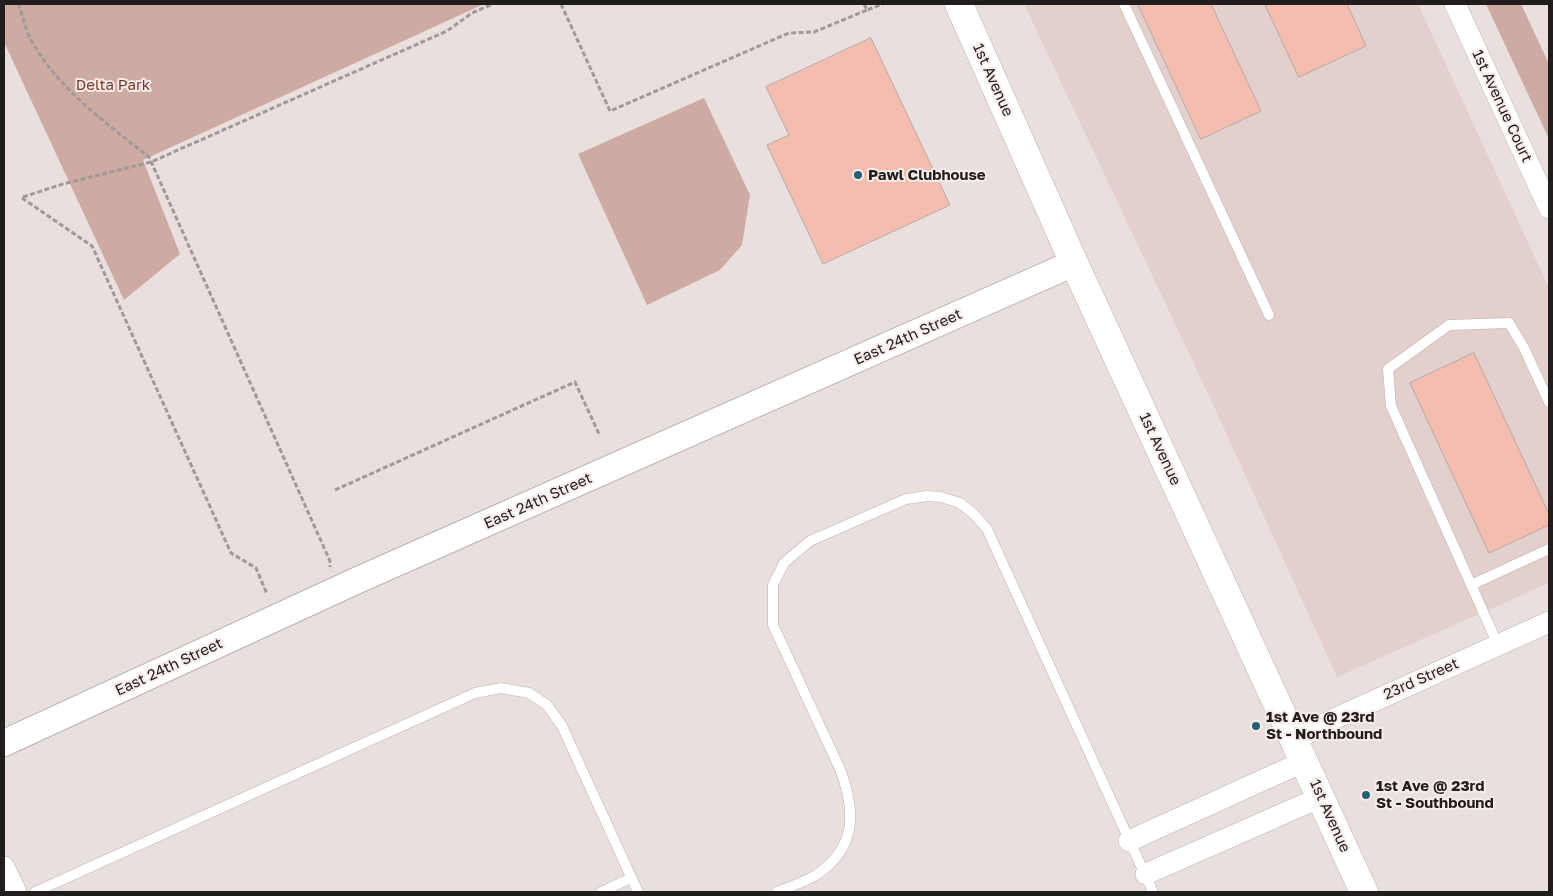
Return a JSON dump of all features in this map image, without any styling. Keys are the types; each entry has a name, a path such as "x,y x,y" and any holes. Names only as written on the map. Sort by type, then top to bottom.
{"main road":[{"name":"1st Avenue","path":"959,4 1074,263 1364,892"}],"street":[{"name":"1st Avenue Court","path":"1455,4 1549,208"},
{"name":"East 24th Street","path":"4,743 367,576 1074,263"},
{"name":"23rd Street","path":"1129,841 1300,750 1334,718 1549,622"},
{"path":"1149,883 1321,797"},
{"path":"4,867 16,892"}],"lane":[{"path":"1124,4 1269,315"},
{"path":"1498,644 1391,406 1388,369 1449,325 1509,323 1524,348 1549,402"},
{"path":"777,892 822,870 845,844 851,824 851,810 847,788 840,769 773,624 773,585 776,576 784,563 810,541 906,499 927,496 941,497 960,503 987,528 1149,883"},
{"path":"1471,585 1549,549"},
{"path":"35,892 475,693 492,688 529,693 547,705 567,735 638,892"},
{"path":"600,892 631,878"}],"path":[{"path":"18,4 31,39 59,81 92,112 149,157 330,561 330,567 321,571"},
{"path":"277,592 268,596 256,568 231,553 92,246 22,198 63,184 151,162 447,30 472,13 493,4"},
{"path":"561,4 610,111 789,34 814,32 883,4"},
{"path":"864,4 867,10"},
{"path":"335,490 575,382 600,436"}],"shaded area":[{"path":"1024,4 1418,4 1549,288 1549,583 1337,677 1211,400"}],"green space":[{"name":"Delta Park","path":"4,4 484,4 143,160 180,254 124,300 4,42"},
{"path":"1486,4 1521,4 1549,64 1549,139"},
{"path":"704,98 750,195 742,245 720,270 647,305 578,154"}],"building":[{"path":"1138,4 1211,4 1261,111 1201,139"},
{"path":"1265,4 1347,4 1366,46 1299,77"},
{"name":"Pawl Clubhouse","path":"871,38 950,205 823,264 767,145 789,135 766,87"},
{"path":"1474,353 1549,514 1549,525 1489,553 1410,383"}],"place":[{"name":"Pawl Clubhouse","path":"858,175"},
{"name":"1st Ave @ 23rd St - Northbound","path":"1256,726"},
{"name":"1st Ave @ 23rd St - Southbound","path":"1366,795"}]}
